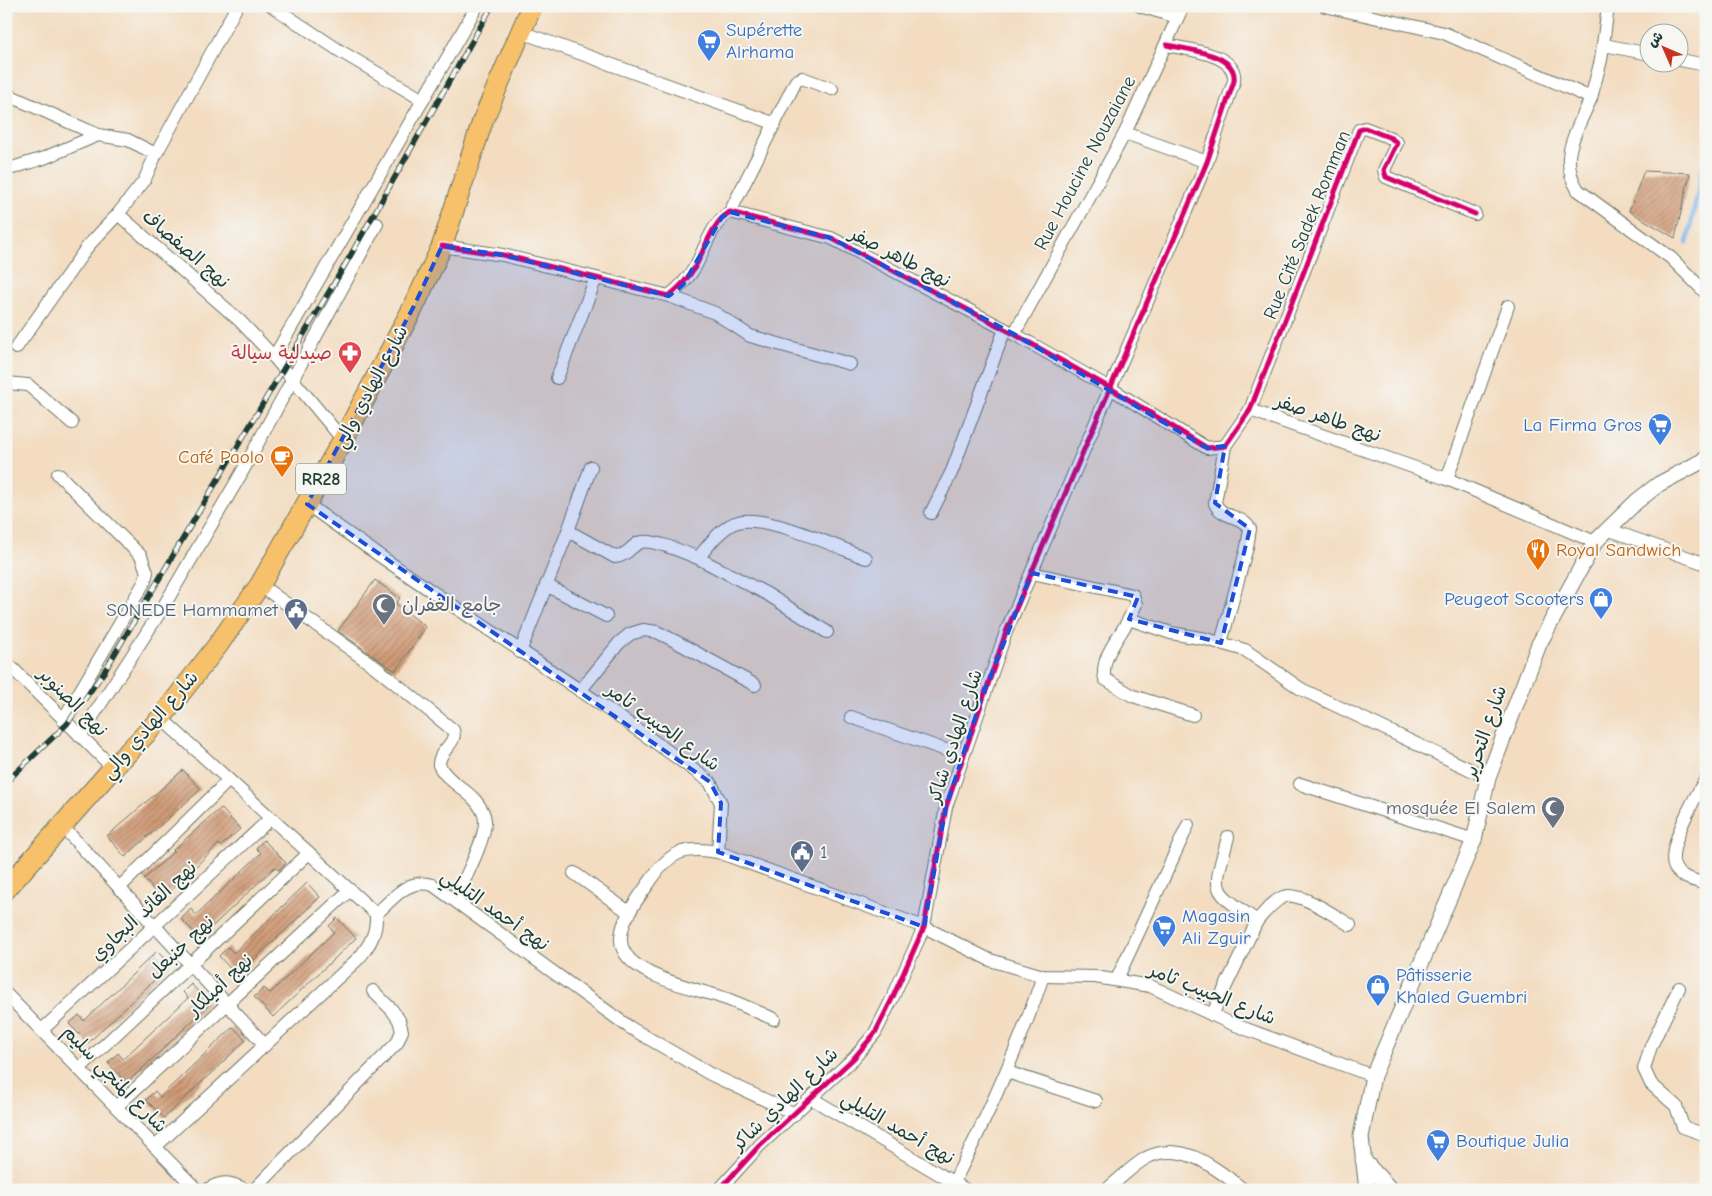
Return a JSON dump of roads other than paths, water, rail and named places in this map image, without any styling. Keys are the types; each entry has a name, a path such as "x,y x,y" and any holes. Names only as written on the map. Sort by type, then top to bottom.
{"main road":[{"name":"شارع الهادي والي","path":"6,890 113,768 161,718 260,586 343,440 414,306 442,246 483,120 532,6"}],"street":[{"name":"نهج الصفصاف","path":"237,6 156,154 144,181 118,214 239,320 274,357 343,440"},
{"path":"274,357 477,6"},
{"path":"1140,6 1180,11"},
{"path":"1325,6 1444,33 1591,98"},
{"path":"1608,6 1604,45 1591,98 1570,148 1567,164 1570,178 1578,190 1671,258 1706,293"},
{"path":"280,8 423,100"},
{"name":"Rue Houcine Nouzaiane","path":"931,513 952,471 1010,331 1126,133 1180,11"},
{"path":"521,32 773,123"},
{"name":"شارع الهادي شاكر","path":"719,1190 760,1145 854,1058 875,1033 924,927 946,807 1006,632 1207,162 1234,81 1233,69 1225,60 1166,45"},
{"path":"1604,45 1640,52"},
{"path":"1690,62 1706,65"},
{"path":"669,296 683,285 722,217 730,212 792,86 799,79 807,79 832,89"},
{"path":"6,94 98,135 128,140 156,154"},
{"name":"Rue Cité Sadek Romman","path":"1250,410 1360,130 1365,128 1390,138 1397,144 1384,170 1386,177 1475,214"},
{"path":"1126,133 1207,162"},
{"path":"6,170 44,158 98,135"},
{"name":"نهج طاهر صفر","path":"730,212 831,238 1010,331 1110,388 1207,448 1225,446 1250,410 1447,479 1595,542"},
{"path":"16,348 88,246 118,214"},
{"path":"80,736 162,609 241,474 377,224"},
{"path":"442,246 503,255 669,296 715,313 750,336 850,364"},
{"path":"557,378 596,278"},
{"path":"1447,479 1508,306"},
{"path":"6,383 28,385 72,423"},
{"path":"1221,643 1247,547 1250,529 1244,522 1222,512 1215,503 1225,446"},
{"name":"شارع التحرير","path":"1366,1190 1361,1136 1373,1076 1474,840 1488,778 1538,644 1570,583 1595,542 1637,501 1659,484 1706,459"},
{"path":"520,652 591,467"},
{"path":"58,474 141,556 147,572 146,581 64,720"},
{"name":"شارع الحبيب ثامر","path":"307,504 414,581 580,691 710,782 721,803 718,852 924,927 990,960 1043,976 1116,979 1150,986 1212,1015 1373,1076"},
{"path":"698,558 714,540 736,522 750,520 762,520 866,558"},
{"path":"1608,529 1706,564"},
{"path":"568,531 615,556 628,552 640,542 646,541 676,549 698,558 767,594 827,632"},
{"path":"1032,573 1133,595 1136,604 1108,658 1104,668 1105,679 1133,696 1193,715"},
{"path":"546,585 606,616"},
{"path":"260,586 374,666 453,730 453,740 440,756 439,765 446,775 481,808 486,823 455,900"},
{"path":"1129,619 1171,633 1221,643 1248,652 1301,689 1488,778"},
{"path":"580,691 619,643 630,634 643,630 665,636 755,685"},
{"name":"نهج الصنوبر","path":"6,662 113,768"},
{"path":"851,717 962,756"},
{"path":"155,1147 360,957 370,944 376,931 376,914 161,718"},
{"path":"1706,779 1685,813 1673,859 1676,868 1683,876 1706,884"},
{"path":"119,888 229,780"},
{"path":"1300,784 1474,840"},
{"name":"نهج القائد البجاوي","path":"42,1030 271,818"},
{"path":"1116,979 1188,825"},
{"path":"62,826 265,1045"},
{"path":"1228,837 1217,879 1217,889 1224,898 1257,922"},
{"path":"718,852 684,850 668,858 656,871 630,913 621,934 620,942 627,956 635,963 678,985 718,996 774,1019"},
{"name":"نهج حنبعل","path":"79,1069 310,853"},
{"path":"574,873 630,913"},
{"name":"نهج أحمد التليلي","path":"376,914 405,887 414,883 433,885 629,1027 710,1074 795,1114"},
{"name":"نهج أميلكار","path":"116,1107 350,890"},
{"path":"1212,1015 1257,922 1268,909 1284,897 1300,897 1350,925"},
{"path":"954,1182 987,1117 1007,1072 1025,1030 1043,976"},
{"path":"1679,988 1651,1046 1644,1069 1651,1084 1676,1106 1683,1127 1706,1135"},
{"path":"254,1190 397,1043 402,1031 399,1020 373,991"},
{"name":"شارع المنجي سليم","path":"6,994 197,1190"},
{"path":"1007,1072 1096,1101"},
{"name":"نهج أحمد التليلي","path":"811,1098 966,1190"},
{"path":"1106,1190 1146,1158 1173,1151 1200,1160 1244,1190"},
{"path":"1363,1160 1391,1190"},
{"path":"207,1190 218,1183 234,1184 246,1190"}],"waterway":[{"path":"1687,243 1706,154"}],"railway":[{"path":"6,782 67,724 104,672 349,258 492,6"}],"place":[{"name":"Supérette Alrhama","path":"709,62"},
{"name":"صيدلية سيالة","path":"350,374"},
{"name":"La Firma Gros","path":"1660,446"},
{"name":"Café Paolo","path":"282,478"},
{"name":"Royal Sandwich","path":"1538,571"},
{"name":"Peugeot Scooters","path":"1601,620"},
{"name":"جامع الغفران","path":"384,626"},
{"name":"SONEDE Hammamet","path":"296,631"},
{"name":"mosquée El Salem","path":"1553,829"},
{"name":"1","path":"802,873"},
{"name":"Magasin Ali Zguir","path":"1164,948"},
{"name":"Pâtisserie Khaled Guembri","path":"1378,1007"},
{"name":"Boutique Julia","path":"1438,1162"}]}
